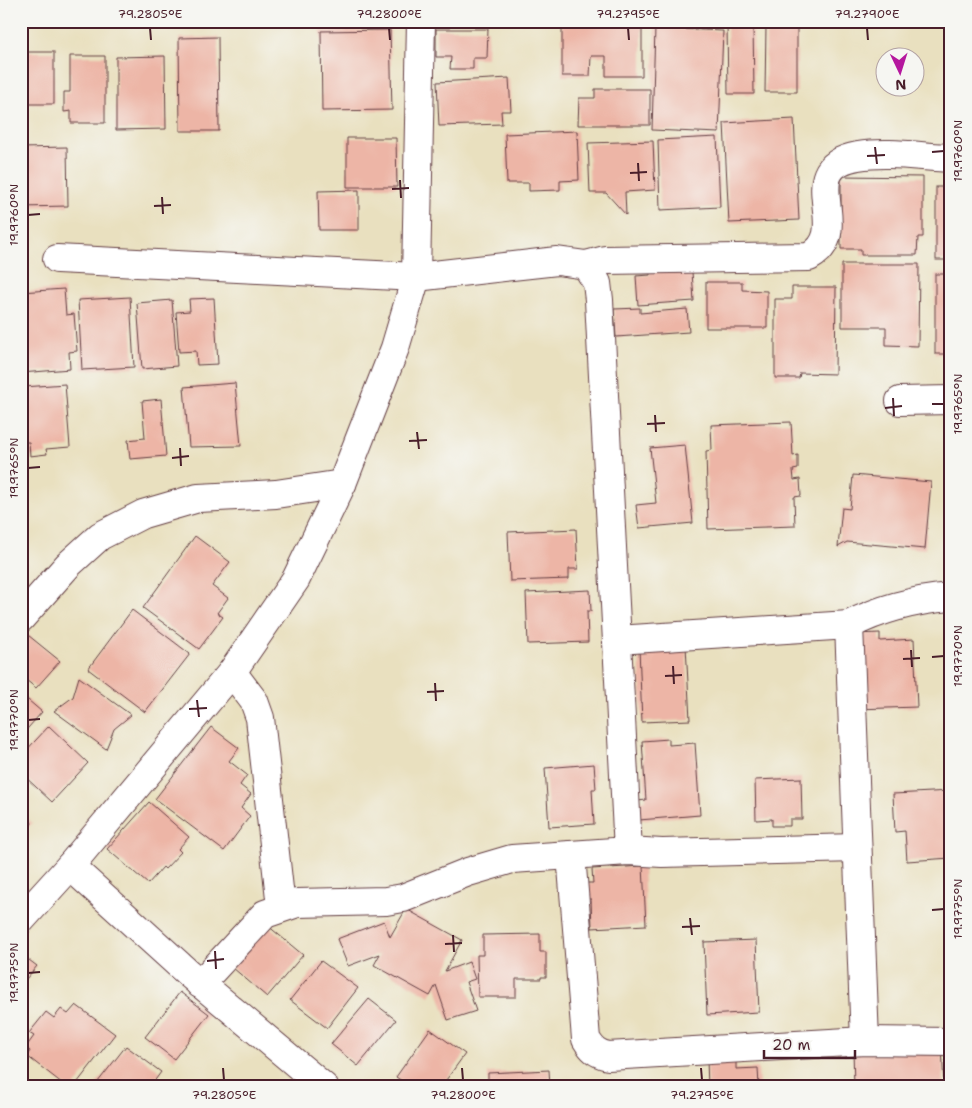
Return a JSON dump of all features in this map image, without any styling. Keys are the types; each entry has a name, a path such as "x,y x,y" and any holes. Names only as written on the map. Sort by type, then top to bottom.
{"street":[{"path":"21,920 70,866 232,672 296,579 342,484 395,348 416,277 421,21"},
{"path":"57,259 416,277 557,261 586,265 605,260 809,257 824,245 828,233 825,180 830,169 843,160 858,156 951,158"},
{"path":"586,265 597,283 599,300 628,851"},
{"path":"900,401 951,400"},
{"path":"21,618 68,565 100,536 143,514 198,498 276,494 342,484"},
{"path":"617,640 849,625 870,614 896,606 951,597"},
{"path":"849,625 865,1041"},
{"path":"232,672 254,702 260,718 281,907"},
{"path":"200,984 265,914 281,907 312,902 386,901 403,898 422,888 495,862 628,851 662,853 857,848"},
{"path":"571,855 586,1039 599,1054 608,1056 865,1041 951,1042"},
{"path":"70,866 200,984 324,1087"}],"building":[{"path":"562,21 642,21 642,76 606,76 606,56 591,56 590,76 562,76"},
{"path":"753,23 754,94 728,94 727,24"},
{"path":"766,26 797,26 797,92 765,92"},
{"path":"655,28 723,31 719,133 652,130"},
{"path":"436,29 488,29 487,58 473,58 473,69 450,69 451,57 436,57"},
{"path":"390,30 392,110 322,111 321,31"},
{"path":"218,37 219,131 180,131 179,38"},
{"path":"21,52 54,52 54,104 21,104"},
{"path":"70,56 105,56 105,123 71,123 71,111 64,112 64,92 70,92"},
{"path":"165,56 166,129 116,130 116,57"},
{"path":"509,78 511,111 501,111 502,124 439,126 437,82"},
{"path":"595,89 650,89 650,125 578,125 579,98 595,98"},
{"path":"794,119 799,220 729,223 724,123"},
{"path":"577,131 579,180 560,181 560,190 529,191 529,183 507,183 505,134"},
{"path":"717,137 720,207 660,210 658,140"},
{"path":"347,138 396,138 397,187 347,187"},
{"path":"653,141 655,190 625,192 626,215 606,193 590,193 588,143"},
{"path":"67,147 68,206 21,207 21,148"},
{"path":"841,176 923,177 923,237 918,237 917,255 861,255 861,249 841,249"},
{"path":"936,187 951,187 951,260 936,260"},
{"path":"359,190 359,230 319,230 318,191"},
{"path":"842,264 919,264 918,346 886,345 886,327 842,327"},
{"path":"674,266 674,273 692,272 694,301 638,305 636,276 650,275 650,267"},
{"path":"935,274 951,274 951,354 935,354"},
{"path":"706,282 742,282 742,290 767,291 767,328 706,328"},
{"path":"792,287 836,287 835,374 800,373 799,378 775,378 775,299 792,299"},
{"path":"64,289 66,315 74,314 77,351 69,352 70,369 21,373 21,292"},
{"path":"130,297 134,367 82,370 78,300"},
{"path":"214,298 218,364 197,365 196,351 179,352 176,312 190,311 189,299"},
{"path":"172,300 177,366 142,369 137,303"},
{"path":"640,308 640,313 687,309 689,332 616,337 614,309"},
{"path":"235,383 241,446 189,447 184,387"},
{"path":"65,384 70,447 46,449 47,454 30,456 29,442 24,442 25,455 21,456 21,399 25,399 24,387"},
{"path":"161,399 166,456 130,459 128,440 145,438 142,401"},
{"path":"791,422 793,456 798,455 798,469 793,470 794,480 800,479 801,496 794,497 795,526 708,529 706,451 712,450 711,425"},
{"path":"685,445 693,523 639,528 636,505 656,503 650,448"},
{"path":"853,475 931,482 925,549 847,542 838,547 842,508 850,509"},
{"path":"576,529 578,569 569,569 569,579 510,581 508,532"},
{"path":"195,536 230,562 212,586 228,598 217,613 223,617 199,649 143,608"},
{"path":"21,558 27,563 21,569"},
{"path":"590,590 591,611 587,611 588,642 528,644 526,593"},
{"path":"132,610 190,654 145,712 88,669"},
{"path":"23,631 60,661 36,688 21,676 21,633"},
{"path":"880,633 880,641 914,639 917,707 857,709 854,634"},
{"path":"686,646 690,720 642,722 639,648"},
{"path":"79,677 131,715 114,729 106,749 54,711 73,697"},
{"path":"21,694 42,712 21,736"},
{"path":"948,721 951,721 951,782 947,782"},
{"path":"49,726 88,763 52,802 21,773 21,756"},
{"path":"211,727 239,748 229,761 247,775 240,785 251,794 241,808 250,816 224,851 155,799"},
{"path":"669,739 669,745 695,743 700,815 639,820 638,801 646,800 642,741"},
{"path":"594,764 596,789 592,789 594,824 549,827 545,768"},
{"path":"801,778 802,819 790,819 790,826 772,826 772,819 756,820 755,780"},
{"path":"951,791 951,858 907,861 905,831 895,832 893,794"},
{"path":"149,802 189,837 178,849 181,852 165,869 163,867 148,884 107,849"},
{"path":"21,813 32,823 21,835"},
{"path":"643,866 646,925 592,928 591,899 583,899 582,883 593,883 592,869"},
{"path":"406,909 462,940 445,971 469,962 475,979 466,982 476,1011 448,1020 436,985 430,996 374,965 380,954 348,966 337,939 384,921 390,937"},
{"path":"261,920 303,955 267,997 226,962"},
{"path":"540,934 540,952 546,952 546,977 541,977 541,979 516,979 516,997 478,997 477,955 483,955 483,935"},
{"path":"756,940 759,1012 707,1015 704,942"},
{"path":"21,954 37,966 21,985"},
{"path":"321,961 358,988 327,1028 290,1000"},
{"path":"180,992 209,1014 174,1059 145,1037"},
{"path":"369,999 396,1020 358,1066 331,1044"},
{"path":"76,1005 115,1034 74,1087 67,1087 27,1056 30,1051 26,1047 34,1036 29,1033 46,1012 54,1018 61,1009 68,1014"},
{"path":"430,1029 465,1054 441,1087 411,1087 396,1077"},
{"path":"942,1045 944,1087 854,1087 853,1049"},
{"path":"126,1046 161,1072 150,1087 94,1087"},
{"path":"736,1059 736,1069 758,1068 759,1087 708,1087 707,1060"},
{"path":"549,1070 550,1087 488,1087 488,1073"}]}
